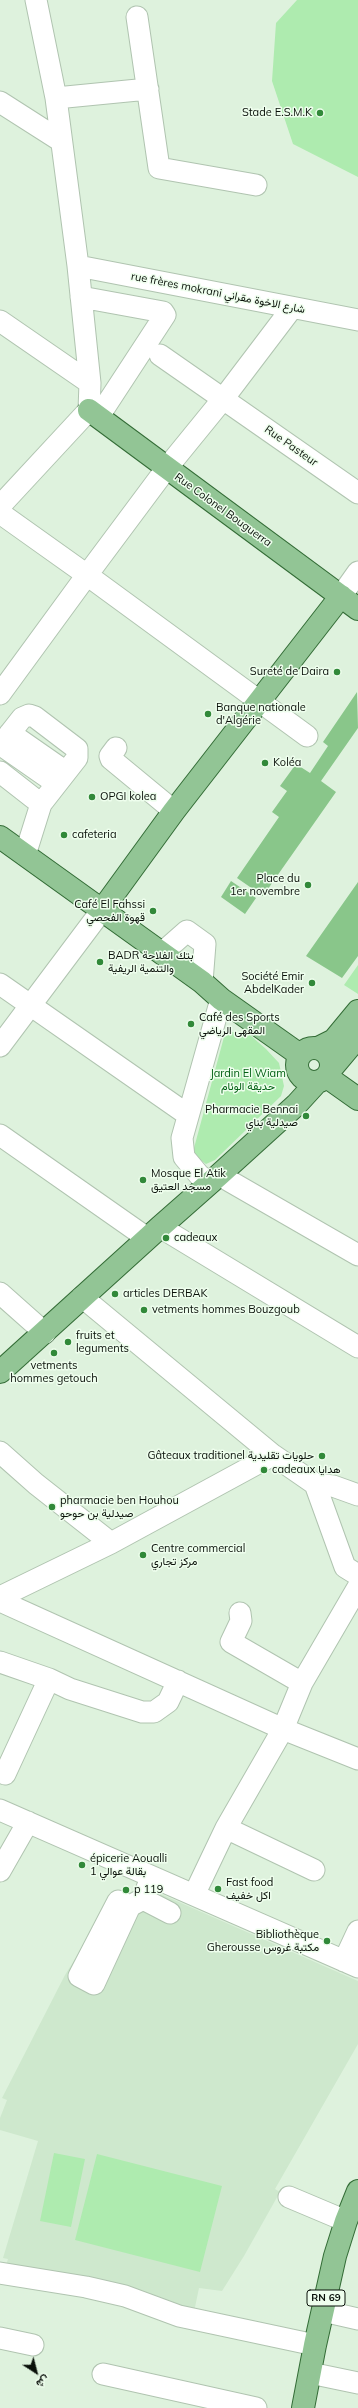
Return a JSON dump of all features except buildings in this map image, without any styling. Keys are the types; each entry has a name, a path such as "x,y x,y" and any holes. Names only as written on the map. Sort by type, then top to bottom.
{"main road":[{"name":"Rue Colonel Bouguerra","path":"94,413 166,469 358,609"},
{"path":"102,910 174,811 260,702 302,644 341,596"},
{"path":"0,837 202,982 221,999 309,1052 325,1051 330,1057 325,1076"},
{"path":"325,1076 309,1081 299,1074 297,1067 309,1052 334,1040 358,1011"},
{"path":"0,1372 45,1333 153,1232 215,1179 296,1105 325,1076 358,1038"},
{"path":"325,1076 358,1099"},
{"name":"RN 69","path":"303,2408 323,2311 346,2221 358,2191"}],"street":[{"path":"36,0 56,98 78,266 94,413"},
{"path":"137,17 159,168 256,185"},
{"path":"56,98 148,89"},
{"path":"0,102 61,141"},
{"name":"rue frères mokrani شارع الاخوة مقراني","path":"78,266 358,320"},
{"path":"108,302 113,272"},
{"path":"0,506 94,413 165,318 163,312 81,297"},
{"path":"0,694 166,469 223,399 292,308"},
{"path":"0,321 90,383"},
{"name":"Rue Pasteur","path":"160,355 358,493"},
{"path":"0,513 307,736"},
{"path":"341,596 358,572"},
{"path":"3,746 26,716 35,716 77,749 78,756 53,789 25,855"},
{"path":"3,746 53,789"},
{"path":"3,746 53,789"},
{"path":"116,748 110,756 111,759 174,811"},
{"path":"0,772 53,789"},
{"path":"0,1046 102,910"},
{"path":"162,953 187,931 205,944 202,982"},
{"path":"0,984 188,1115"},
{"path":"221,999 188,1115 181,1147 184,1157 193,1168 358,1255"},
{"path":"0,1135 153,1232 358,1347"},
{"path":"0,1293 45,1333"},
{"path":"82,1297 273,1455 315,1484 333,1486 358,1495"},
{"path":"0,1452 36,1484 111,1543"},
{"path":"0,1597 111,1543 273,1455"},
{"path":"315,1484 344,1567 358,1575"},
{"path":"194,1895 226,1828 283,1729 302,1683 358,1587"},
{"path":"0,1600 283,1729 358,1759"},
{"path":"240,1613 241,1621 231,1642 302,1683"},
{"path":"0,1662 49,1679 70,1689 142,1712 154,1712 168,1702 178,1681"},
{"path":"0,1771 5,1774 49,1679"},
{"path":"0,1810 351,1964 358,1931"},
{"path":"0,1871 28,1822"},
{"path":"226,1828 314,1870"},
{"path":"151,1877 137,1902 170,1913"},
{"path":"289,2198 346,2221"},
{"path":"0,2273 86,2287 125,2296 179,2316 315,2346"},
{"path":"323,2311 358,2319"},
{"path":"0,2338 33,2345"},
{"path":"310,2373 358,2383"},
{"path":"103,2374 256,2408"}],"shaded area":[{"path":"138,1884 358,1981 358,2044 275,2189 280,2192 244,2256 222,2291 199,2288 194,2312 6,2265 8,2259 3,2258 38,2141 0,2130 0,2118 7,2100 2,2098 65,1975 115,1895 130,1901"}],"green space":[{"name":"Stade E.S.M.K","path":"297,0 358,0 358,177 293,144 272,81 276,23"},
{"path":"357,692 358,728 321,781 336,792 263,896 237,878 279,817 272,812 287,791 280,786 296,764 310,773 328,746 323,742"},
{"path":"231,881 256,898 245,914 221,897"},
{"path":"358,882 358,956 342,978 306,956"},
{"path":"358,965 358,994 344,985"},
{"name":"Jardin El Wiam حديقة الوئام","path":"232,1032 250,1035 266,1049 279,1063 284,1086 281,1096 215,1160 206,1164 194,1155 194,1148 224,1037"},
{"path":"54,2153 85,2159 71,2227 40,2221"},
{"path":"97,2154 222,2186 200,2272 75,2240"}],"place":[{"name":"Stade E.S.M.K","path":"320,113"},
{"name":"Sureté de Daira","path":"337,672"},
{"name":"Banque nationale d'Algérie","path":"208,714"},
{"name":"Koléa","path":"265,763"},
{"name":"OPGI kolea","path":"92,797"},
{"name":"cafeteria","path":"64,835"},
{"name":"Place du 1er novembre","path":"308,885"},
{"name":"Café El Fahssi قهوة الفحصي","path":"153,911"},
{"name":"BADR بتك الفلاحة والتنمية الريفية","path":"100,962"},
{"name":"Société Emir AbdelKader","path":"312,983"},
{"name":"Café des Sports المقهى الرياضي","path":"191,1024"},
{"name":"Pharmacie Bennai صيدلية بناي","path":"306,1116"},
{"name":"Mosque El Atik مسجد العتيق","path":"143,1180"},
{"name":"cadeaux","path":"166,1238"},
{"name":"articles DERBAK","path":"115,1294"},
{"name":"vetments hommes Bouzgoub","path":"144,1310"},
{"name":"fruits et leguments","path":"68,1342"},
{"name":"vetments hommes getouch","path":"54,1353"},
{"name":"Gâteaux traditionel حلويات تقليدية","path":"322,1456"},
{"name":"cadeaux هدايا","path":"264,1470"},
{"name":"pharmacie ben Houhou صيدلية بن حوحو","path":"52,1507"},
{"name":"Centre commercial مركز تجاري","path":"143,1555"},
{"name":"épicerie Aoualli 1 بقالة عوالي","path":"82,1865"},
{"name":"Fast food اكل خفيف","path":"218,1889"},
{"name":"p 119","path":"126,1890"},
{"name":"Bibliothèque Gherousse مكتبة غروس","path":"327,1941"}]}
